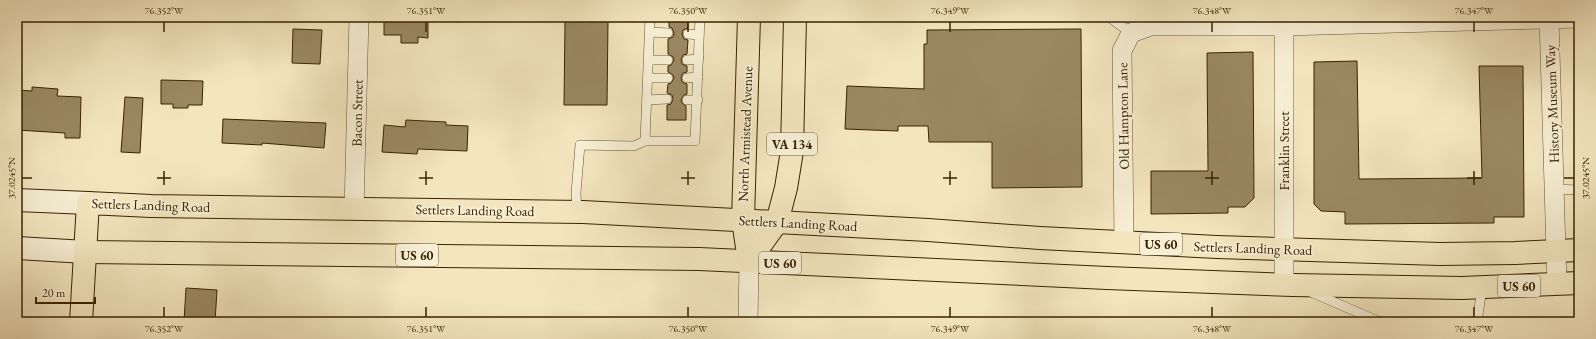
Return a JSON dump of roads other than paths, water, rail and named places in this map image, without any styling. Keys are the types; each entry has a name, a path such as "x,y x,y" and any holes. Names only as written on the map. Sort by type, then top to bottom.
{"main road":[{"name":"North Armistead Avenue","path":"749,17 743,220 749,261"},
{"name":"VA 134","path":"749,261 777,222 786,188 792,151 795,17"},
{"name":"Settlers Landing Road","path":"17,200 151,206 577,212 928,230 1124,243 1440,254 1515,254 1579,250"},
{"path":"82,322 88,203"},
{"path":"17,248 86,252"},
{"name":"US 60","path":"86,252 509,256 749,261 1288,284 1482,288 1579,283"}],"street":[{"name":"Bacon Street","path":"354,209 359,17"},
{"path":"1131,33 1150,26 1284,22 1579,18"},
{"name":"History Museum Way","path":"1549,19 1557,284"},
{"name":"Franklin Street","path":"1284,22 1284,249 1288,284"},
{"name":"Old Hampton Lane","path":"1124,243 1122,51 1131,33"},
{"path":"748,322 749,261"}],"lane":[{"path":"645,140 650,17"},
{"path":"577,212 576,193 580,145 634,146 645,140 695,141 698,100 700,17"},
{"path":"1109,17 1131,33"},
{"path":"650,32 668,33"},
{"path":"688,34 699,35"},
{"path":"687,60 699,59"},
{"path":"649,60 668,60"},
{"path":"648,78 668,78"},
{"path":"687,78 698,78"},
{"path":"647,100 667,99"},
{"path":"686,100 698,100"},
{"path":"1554,189 1579,190"},
{"path":"1288,284 1380,322"},
{"path":"1477,322 1482,288"}]}
